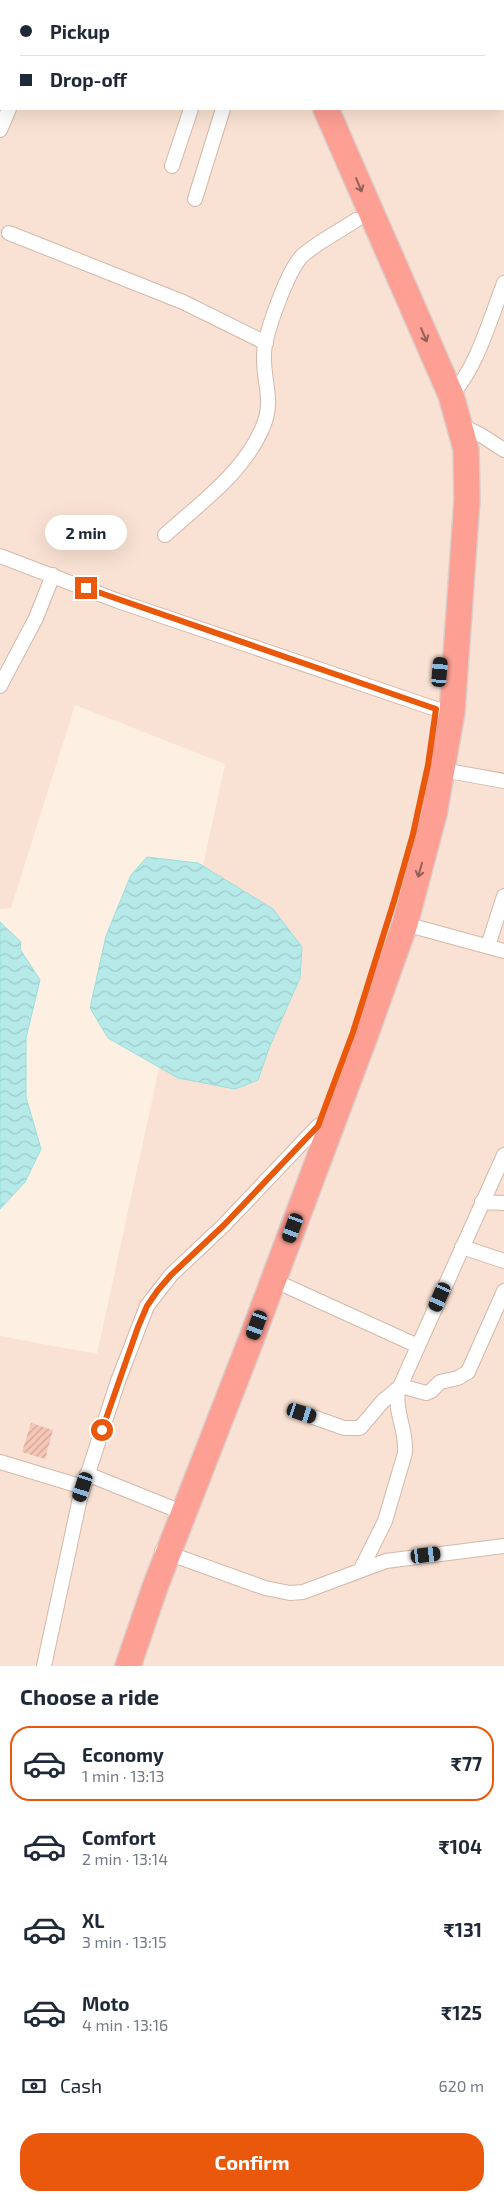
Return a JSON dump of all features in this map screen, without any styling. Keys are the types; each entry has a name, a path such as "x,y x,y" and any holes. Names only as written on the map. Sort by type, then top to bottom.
{"highway":[{"path":"118,1666 274,1280 365,1036 404,924 421,867 443,770 452,479 448,444 432,395 309,110"},
{"path":"180,1511 353,1032 394,901 419,808 428,765 444,711 467,500 466,449 451,395 326,110"},
{"path":"128,1666 164,1551"}],"street":[{"path":"0,130 9,110"},
{"path":"172,166 190,110"},
{"path":"195,199 223,110"},
{"path":"165,535 231,475 250,452 262,429 268,412 270,398 264,366 264,353 279,302 297,263 303,256 356,220"},
{"path":"9,233 183,302 266,343"},
{"path":"451,395 462,384 471,367 503,288"},
{"path":"460,426 481,435 504,450"},
{"path":"0,556 128,604 444,711"},
{"path":"0,686 36,618 53,575"},
{"path":"443,770 504,781"},
{"path":"488,946 504,896"},
{"path":"404,924 504,952"},
{"path":"44,1666 85,1481 118,1381 147,1306 171,1275 224,1225 318,1126"},
{"path":"361,1569 385,1521 404,1453 406,1441 397,1399 400,1386 504,1156"},
{"path":"482,1202 504,1203"},
{"path":"462,1247 504,1261"},
{"path":"274,1280 418,1346"},
{"path":"400,1386 426,1393 431,1391 440,1382 458,1378 468,1372 504,1291"},
{"path":"302,1413 344,1428 360,1428 383,1401 400,1386"},
{"path":"0,1462 85,1481 180,1511"},
{"path":"164,1551 265,1588 290,1594 303,1592 361,1569 406,1557 504,1546"}],"shaded area":[{"path":"0,110 504,110 504,1666 0,1666 0,1336 97,1354 225,764 75,705 11,908 0,909"}],"water":[{"path":"147,857 198,863 273,909 302,947 300,978 269,1048 258,1080 235,1089 178,1078 108,1038 90,1008 106,936 131,875"},
{"path":"0,922 21,942 20,949 40,980 26,1038 26,1097 41,1149 25,1182 0,1209"}],"building":[{"path":"31,1423 53,1430 45,1459 22,1452"}],"route":[{"path":"86,588 118,601 436,709 428,765 413,834 353,1032 318,1126 224,1225 171,1275 158,1290 147,1306 138,1327 102,1430"}]}
